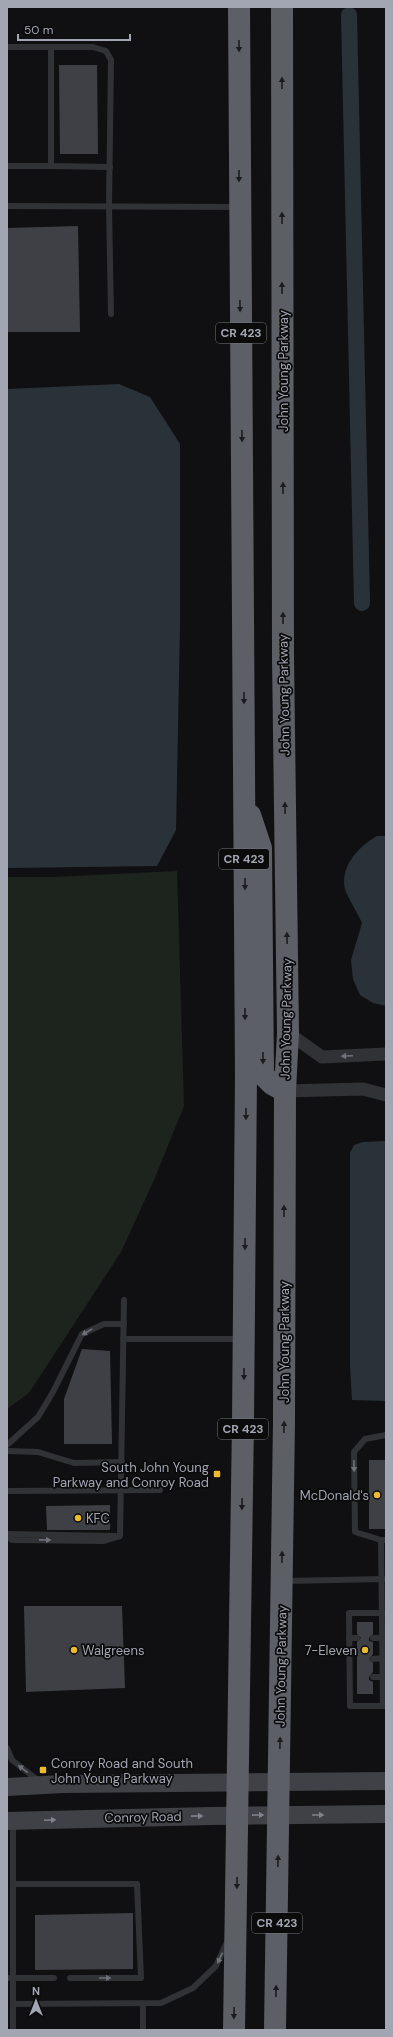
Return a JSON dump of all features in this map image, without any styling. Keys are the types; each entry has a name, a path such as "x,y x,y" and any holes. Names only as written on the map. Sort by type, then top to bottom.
{"highway":[{"name":"CR 423","path":"234,2030 238,1816 246,1075 238,7"},
{"name":"John Young Parkway","path":"275,2030 282,1581 284,1164 285,1091 288,1033 283,657 282,7"},
{"path":"244,798 261,848 263,1075 272,1084 285,1091"},
{"path":"246,1075 271,1097 273,1101 279,1148 284,1164"}],"main road":[{"path":"7,1787 45,1785 386,1781"},
{"name":"Conroy Road","path":"10,1821 386,1814"}],"street":[{"path":"288,1033 322,1057 386,1054"},
{"path":"285,1091 363,1089 386,1095"}],"lane":[{"path":"7,47 93,47 106,51 111,60 109,206 111,314"},
{"path":"51,47 51,166"},
{"path":"7,166 110,167"},
{"path":"7,206 239,206"},
{"path":"7,1535 12,1540 103,1541 120,1536 122,1492 124,1300"},
{"path":"7,1445 38,1417 54,1392 82,1334 104,1324 124,1324"},
{"path":"124,1338 244,1338"},
{"path":"384,1612 349,1613 350,1706 385,1706 382,1638 384,1612 383,1540 355,1532 354,1452 365,1439 386,1435"},
{"path":"7,1451 38,1452 74,1463 122,1462"},
{"path":"7,1491 122,1492 160,1490"},
{"path":"282,1581 384,1579"},
{"path":"349,1638 357,1638"},
{"path":"373,1638 382,1638"},
{"path":"373,1659 383,1658"},
{"path":"350,1659 357,1659"},
{"path":"350,1676 357,1676"},
{"path":"373,1677 383,1677"},
{"path":"7,1748 12,1760 45,1785"},
{"path":"10,1821 10,1978 13,2004 13,2030"},
{"path":"11,1887 137,1884 141,1978 70,1978"},
{"path":"13,2004 161,2003 193,1988 216,1966 236,1922"},
{"path":"10,1978 54,1978"},
{"path":"143,2004 143,2030"}],"shaded area":[{"path":"119,384 150,397 180,444 180,622 176,830 157,866 7,868 7,389"},
{"path":"377,836 386,836 386,1006 373,1003 360,995 353,979 351,960 362,923 346,892 344,883 347,867 351,859 363,846"},
{"path":"177,871 184,1106 154,1180 121,1252 29,1393 7,1409 7,877 54,877"},
{"path":"386,1141 386,1401 352,1400 350,1366 350,1153 354,1145 363,1142"}],"building":[{"path":"59,65 97,65 98,154 60,154"},
{"path":"78,226 80,332 7,332 7,228"},
{"path":"82,1349 110,1351 112,1444 64,1444 64,1399"},
{"name":"McDonald's","path":"369,1460 386,1460 386,1529 369,1529"},
{"name":"KFC","path":"110,1505 110,1530 47,1530 46,1506"},
{"path":"24,1606 122,1606 125,1688 26,1692"},
{"path":"357,1622 373,1622 373,1634 369,1638 369,1641 373,1642 373,1654 369,1659 373,1663 373,1672 369,1677 369,1680 373,1682 373,1694 357,1694 357,1642 361,1638 357,1634"},
{"path":"133,1913 133,1969 35,1970 35,1915"}],"waterway":[{"path":"349,15 362,603"}],"place":[{"name":"South John Young Parkway and Conroy Road","path":"217,1474"},
{"name":"McDonald's","path":"377,1495"},
{"name":"KFC","path":"78,1518"},
{"name":"Walgreens","path":"74,1650"},
{"name":"7-Eleven","path":"365,1650"},
{"name":"Conroy Road and South John Young Parkway","path":"43,1770"}]}
